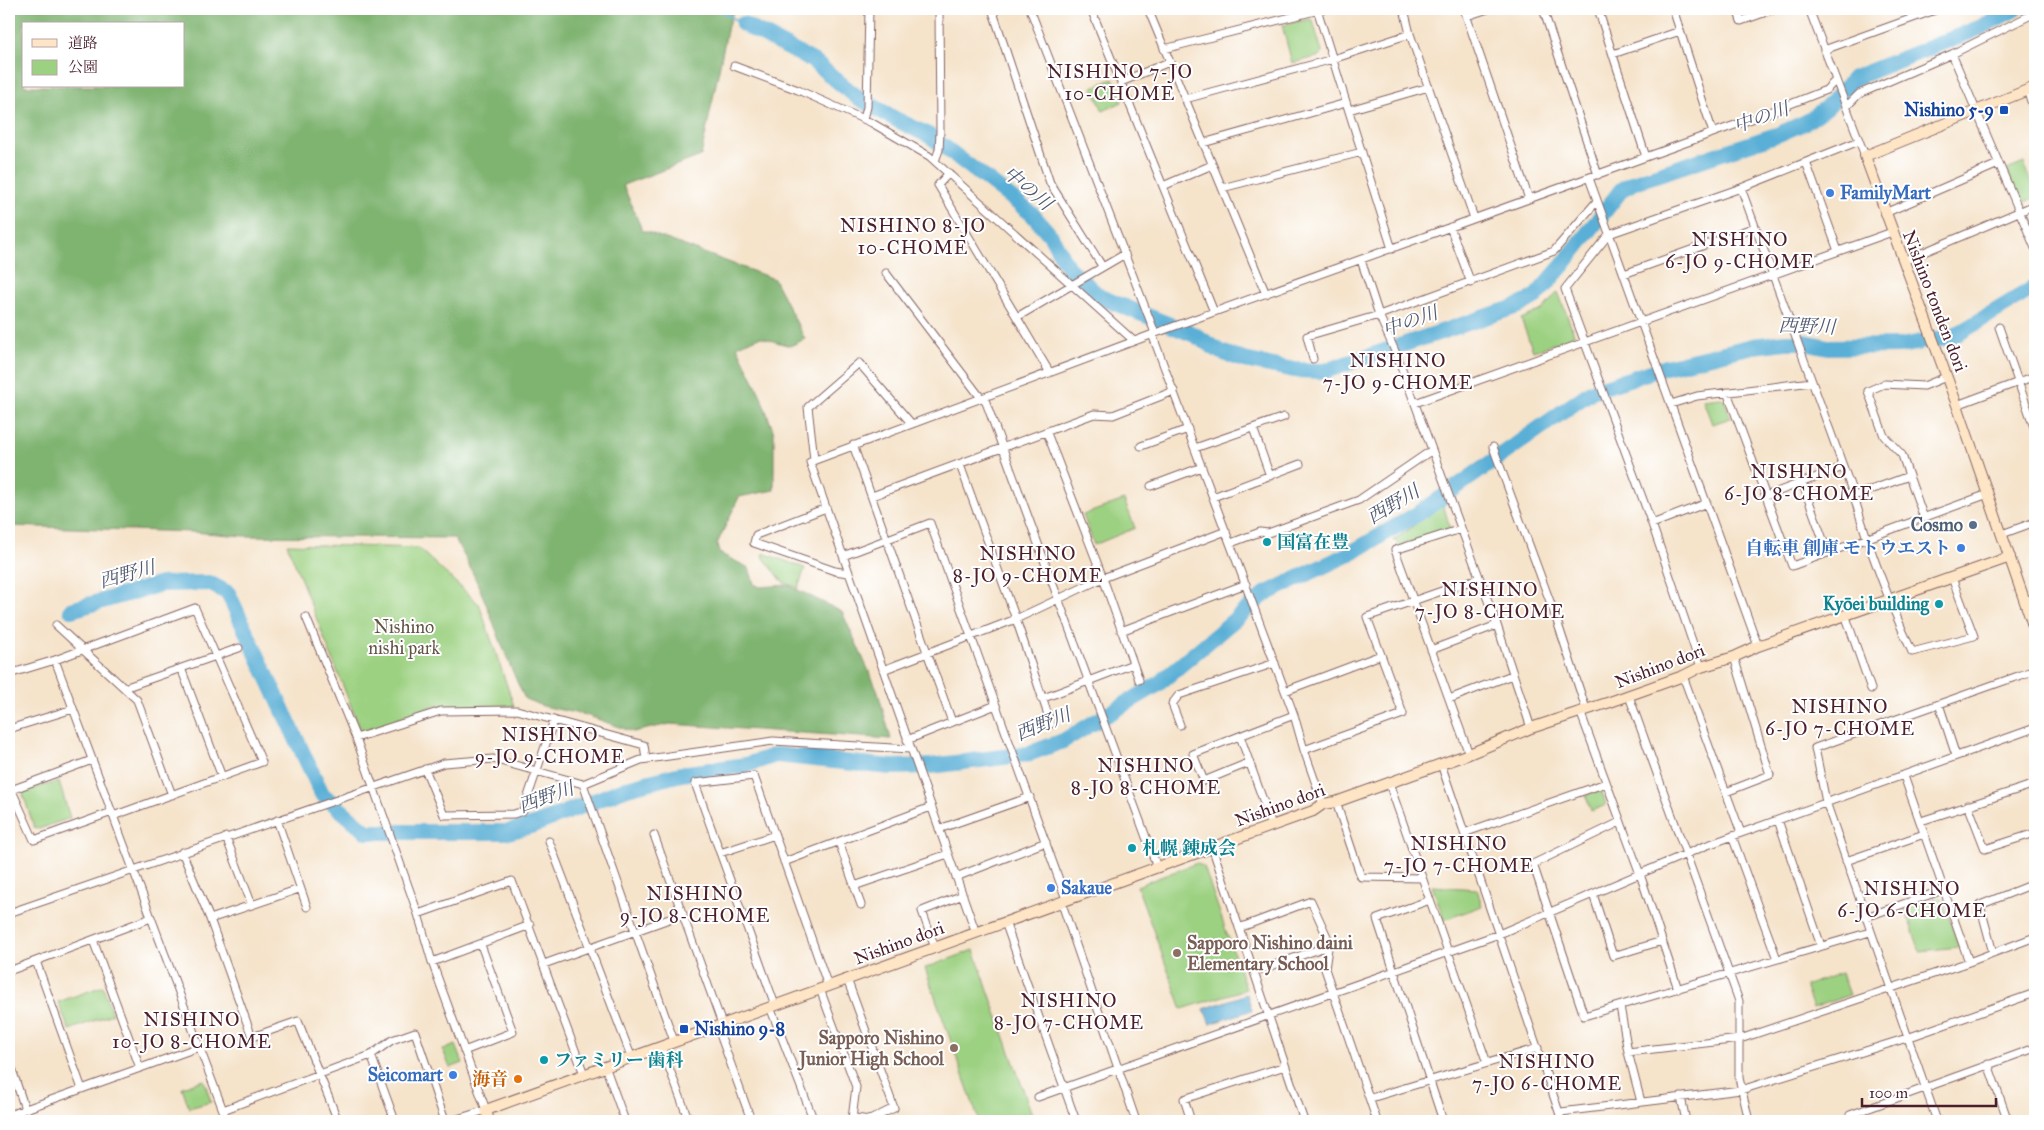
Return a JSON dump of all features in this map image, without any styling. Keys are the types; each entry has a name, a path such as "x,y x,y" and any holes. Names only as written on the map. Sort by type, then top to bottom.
{"street":[{"path":"864,119 867,107 869,9"},
{"path":"935,161 939,150 940,132 939,9"},
{"path":"992,9 1050,183 1102,266"},
{"path":"1030,9 1145,306 1153,334 1294,715 1323,804"},
{"path":"1091,9 1214,312"},
{"path":"1148,9 1266,294"},
{"path":"1164,49 1319,9 1332,59 1392,249"},
{"path":"1404,9 1410,34 1474,218"},
{"path":"1488,9 1466,12 1529,200"},
{"path":"1543,9 1598,174"},
{"path":"1598,9 1646,157"},
{"path":"1672,9 1713,133"},
{"path":"1737,9 1741,21 1775,9"},
{"path":"1809,9 1865,156 2031,89 2035,112"},
{"path":"1824,50 1938,9"},
{"path":"1845,106 1858,94 1952,54 2035,12"},
{"path":"1613,54 1680,32"},
{"path":"1185,99 1332,59 1410,34"},
{"path":"1952,54 2035,248"},
{"path":"1121,82 1169,62"},
{"path":"734,66 798,90 864,119 935,161 1134,341"},
{"path":"976,933 810,462 1153,334 1713,133 1826,90 1836,83"},
{"path":"1203,143 1429,87"},
{"path":"1701,667 1652,524 1565,289 1608,231 1741,188 1859,141"},
{"path":"1222,188 1362,152"},
{"name":"Nishino tonden dori","path":"1865,156 1957,405 2035,628"},
{"path":"1806,162 1838,251"},
{"path":"1885,213 1998,164"},
{"path":"1163,186 1212,165"},
{"path":"949,173 938,185 1050,373"},
{"path":"1589,178 1758,646"},
{"path":"1741,188 1844,467 1866,540 1888,599 1912,652 1974,636 1952,578"},
{"path":"1313,359 1307,336 1379,315 1554,252 1597,203"},
{"path":"1903,261 2035,205"},
{"path":"1450,227 1471,283"},
{"path":"1624,274 1755,227"},
{"path":"1415,403 1892,232"},
{"path":"1017,317 1125,254"},
{"path":"1361,260 1379,315 1398,358 1497,625 1531,728"},
{"path":"886,273 983,398 1004,449 1157,866"},
{"path":"1999,327 2035,430"},
{"path":"814,459 808,407 859,363 911,424"},
{"path":"1957,405 2035,376"},
{"path":"1924,518 1902,456 1884,436 1868,391 1884,384 1924,386 1946,377"},
{"path":"1670,404 1697,396 1812,382"},
{"path":"872,496 1004,449 1094,414 1113,415 1174,391"},
{"path":"1727,392 1792,566 1988,494"},
{"path":"1195,448 1284,417"},
{"path":"1253,428 1270,476"},
{"path":"1141,446 1188,429"},
{"path":"1047,433 1103,578 1138,680"},
{"path":"853,445 952,722"},
{"path":"1493,447 1555,615 1606,783 1640,874 1678,990"},
{"path":"1231,543 1260,532 1268,533 1359,500 1432,450"},
{"path":"1213,497 1300,464"},
{"path":"960,465 1016,619 1041,699 1051,724"},
{"path":"1151,486 1202,467"},
{"path":"1766,496 1844,467"},
{"path":"1854,496 1909,476"},
{"path":"1802,482 1828,553"},
{"path":"1652,524 1707,503"},
{"path":"826,508 756,535 754,543 834,571 848,573"},
{"path":"2002,534 2035,522"},
{"path":"843,556 930,523 1046,842 1063,900 1136,1121"},
{"path":"1461,529 1395,550 1468,754"},
{"path":"883,670 972,637 1016,619 1103,578 1226,531"},
{"name":"Nishino dori","path":"486,1110 1313,811 1323,804 1336,802 1441,764 1531,728 1629,696 1683,676 1701,667 1734,657 1758,646 2010,557"},
{"path":"1304,750 1403,714 1367,617 1479,578"},
{"path":"1121,631 1248,588"},
{"path":"9,674 55,660 195,608 262,762 172,795 34,840 10,787 92,760"},
{"path":"1846,616 1871,689"},
{"path":"306,617 356,738 418,914 432,962 490,1121"},
{"path":"56,625 137,700 172,795"},
{"path":"1431,650 1497,625"},
{"path":"124,688 239,648"},
{"path":"1285,691 1381,655"},
{"path":"1726,792 1770,776 1734,657"},
{"path":"55,660 227,1121"},
{"path":"1180,725 1172,704 1180,695 1275,663"},
{"path":"1041,699 1133,664"},
{"path":"180,668 222,777"},
{"path":"1937,1121 1826,802 1815,748 2035,670"},
{"path":"1449,699 1512,675"},
{"path":"1683,676 1741,833"},
{"path":"1629,696 1739,1001 1739,1078 1749,1121"},
{"path":"1939,704 1956,756"},
{"path":"907,740 996,705"},
{"path":"9,729 73,709"},
{"path":"356,738 441,711 517,710 644,745 646,759"},
{"path":"1248,763 1204,781 1193,754 1294,715"},
{"path":"425,769 444,815 514,814 523,811 554,720"},
{"path":"1038,1098 1499,934 1732,836 2035,728"},
{"path":"1240,736 1248,763 1272,825"},
{"path":"9,913 133,868 444,763 493,760 583,784 646,759 773,741 910,749"},
{"path":"1441,764 1561,1112 1562,1121"},
{"path":"814,1121 694,783 754,776 784,862 856,1087 849,1120 870,1120 894,1108 847,979"},
{"path":"1904,776 1969,962"},
{"path":"1388,783 1487,1063"},
{"path":"1464,833 1606,783"},
{"path":"583,784 674,1041"},
{"path":"1920,821 2035,784"},
{"path":"939,829 1030,797"},
{"path":"1336,802 1362,877 1422,878"},
{"path":"1968,805 1985,848 2035,833"},
{"path":"784,862 931,807"},
{"path":"277,820 299,889 307,907"},
{"path":"1778,820 1821,946"},
{"path":"1620,822 1533,864 1584,1016 1678,990 1870,932"},
{"path":"1846,860 1924,834"},
{"path":"654,835 683,914 750,1117 738,1121"},
{"path":"720,853 775,835"},
{"path":"1732,836 1777,959"},
{"path":"226,837 252,905"},
{"path":"549,841 631,1056"},
{"path":"839,842 861,905"},
{"path":"956,876 1046,842"},
{"path":"1212,847 1304,1120 1295,1121"},
{"path":"182,852 210,919 252,1037 298,1021 338,1121"},
{"path":"854,886 948,854"},
{"path":"418,914 512,880 584,1074"},
{"path":"1993,953 1980,905 2033,884 2035,889"},
{"path":"210,919 299,889"},
{"path":"1866,917 1943,890"},
{"path":"1593,894 1613,956 1662,941"},
{"path":"935,948 922,912 963,895"},
{"path":"1430,900 1377,919 1443,1121"},
{"path":"1239,928 1311,901 1329,941 1325,969 1332,993 1378,1121"},
{"path":"544,964 683,914"},
{"path":"9,971 151,918"},
{"path":"1005,922 1076,1121"},
{"path":"432,962 530,925"},
{"path":"1628,1052 1740,1039 1969,962 2035,937"},
{"path":"93,940 140,1068"},
{"path":"464,1050 513,1032 480,945"},
{"path":"1254,972 1328,946"},
{"path":"36,961 82,1089"},
{"path":"1561,1112 1741,1090 1907,1038 2035,993"},
{"path":"1620,1006 1628,1052 1642,1102"},
{"path":"223,1110 371,1055 392,1040 415,1032 445,1121"},
{"path":"661,1046 689,1121"},
{"path":"9,1116 199,1047"},
{"path":"1371,1098 1538,1048"},
{"path":"1853,1121 1850,1115 2035,1048"},
{"path":"371,1055 395,1121"},
{"path":"9,1060 26,1109"},
{"path":"1988,1064 2008,1121"},
{"path":"605,1066 624,1121"},
{"path":"1191,1121 1184,1099 1285,1066"},
{"path":"1681,1097 1686,1121"},
{"path":"451,1121 486,1110"}],"green space":[{"path":"9,9 734,9 728,26 701,156 623,185 642,230 774,279 805,339 790,346 760,337 737,346 760,394 774,433 774,490 739,497 717,544 719,553 749,568 754,584 760,587 788,585 842,612 877,689 891,739 670,724 633,732 589,716 543,706 525,699 475,577 454,538 244,536 192,532 9,526"},
{"path":"1310,19 1313,21 1322,52 1321,56 1292,63 1282,25"},
{"path":"1113,79 1122,102 1103,111 1092,87"},
{"path":"2024,163 2035,190 2035,198 2023,203 2020,202 2007,170"},
{"path":"1558,292 1574,334 1570,339 1533,351 1521,319 1542,310"},
{"path":"1724,399 1731,418 1712,424 1703,400"},
{"path":"1124,500 1135,528 1094,545 1083,515"},
{"path":"1443,504 1450,528 1400,546 1394,540"},
{"name":"Nishino nishi park","path":"287,544 418,548 479,604 514,706 433,706 364,731 360,729"},
{"path":"763,553 805,568 798,588 783,582 762,556"},
{"path":"59,782 70,818 39,829 34,827 23,794 25,790"},
{"path":"1598,791 1602,792 1606,805 1591,811 1586,795"},
{"path":"1197,863 1204,867 1246,989 1182,1009 1137,886"},
{"path":"1432,886 1477,889 1482,906 1444,920"},
{"path":"1939,897 1942,898 1959,947 1920,951 1905,909"},
{"path":"974,950 1034,1120 979,1121 925,968"},
{"path":"1841,973 1849,995 1813,1008 1805,986"},
{"path":"103,986 112,1014 69,1030 58,1002"},
{"path":"456,1045 463,1063 450,1068 443,1050"},
{"path":"204,1080 211,1102 189,1108 182,1087"}],"water":[{"path":"1247,994 1252,1010 1210,1024 1204,1009"}],"waterway":[{"name":"中の川","path":"717,9 743,24"},
{"name":"中の川","path":"743,24 813,61 857,97 930,136 1032,214 1051,236 1068,268 1100,297 1195,335 1221,352 1244,360 1294,370 1325,371 1521,305 1536,296 1622,189 1635,182 1779,134 1806,122 1827,107 1854,78 1979,28 2015,9"},
{"name":"西野川","path":"71,610 161,584 209,583 228,593 322,794 367,832 508,832 534,825 627,788 681,774 746,765 776,755 891,767 931,766 1028,754 1063,741 1157,685 1265,594 1351,553 1424,510 1592,391 1666,367 1753,346 1785,342 1805,342 1828,347 1900,346 1949,337 1961,332 2035,287"}],"place":[{"name":"Nishino 5-9","path":"2004,110"},
{"name":"FamilyMart","path":"1830,193"},
{"name":"Cosmo","path":"1973,525"},
{"name":"国富在豊","path":"1267,542"},
{"name":"自転車 創庫 モトウエスト","path":"1961,548"},
{"name":"Kyōei building","path":"1939,604"},
{"name":"札幌 錬成会","path":"1132,848"},
{"name":"Sakaue","path":"1051,888"},
{"name":"Sapporo Nishino daini Elementary School","path":"1177,953"},
{"name":"Nishino 9-8","path":"684,1029"},
{"name":"Sapporo Nishino Junior High School","path":"954,1048"},
{"name":"ファミリー 歯科","path":"544,1060"},
{"name":"Seicomart","path":"453,1075"},
{"name":"海音","path":"518,1079"}],"district":[{"name":"NISHINO 7-JO 10-CHOME","path":"1120,82"},
{"name":"NISHINO 8-JO 10-CHOME","path":"913,236"},
{"name":"NISHINO 6-JO 9-CHOME","path":"1740,250"},
{"name":"NISHINO 7-JO 9-CHOME","path":"1398,371"},
{"name":"NISHINO 6-JO 8-CHOME","path":"1799,482"},
{"name":"NISHINO 8-JO 9-CHOME","path":"1028,564"},
{"name":"NISHINO 7-JO 8-CHOME","path":"1490,600"},
{"name":"NISHINO 6-JO 7-CHOME","path":"1840,717"},
{"name":"NISHINO 9-JO 9-CHOME","path":"550,745"},
{"name":"NISHINO 8-JO 8-CHOME","path":"1146,776"},
{"name":"NISHINO 7-JO 7-CHOME","path":"1459,854"},
{"name":"NISHINO 6-JO 6-CHOME","path":"1912,899"},
{"name":"NISHINO 9-JO 8-CHOME","path":"695,904"},
{"name":"NISHINO 8-JO 7-CHOME","path":"1069,1011"},
{"name":"NISHINO 10-JO 8-CHOME","path":"192,1030"},
{"name":"NISHINO 7-JO 6-CHOME","path":"1547,1072"}]}
